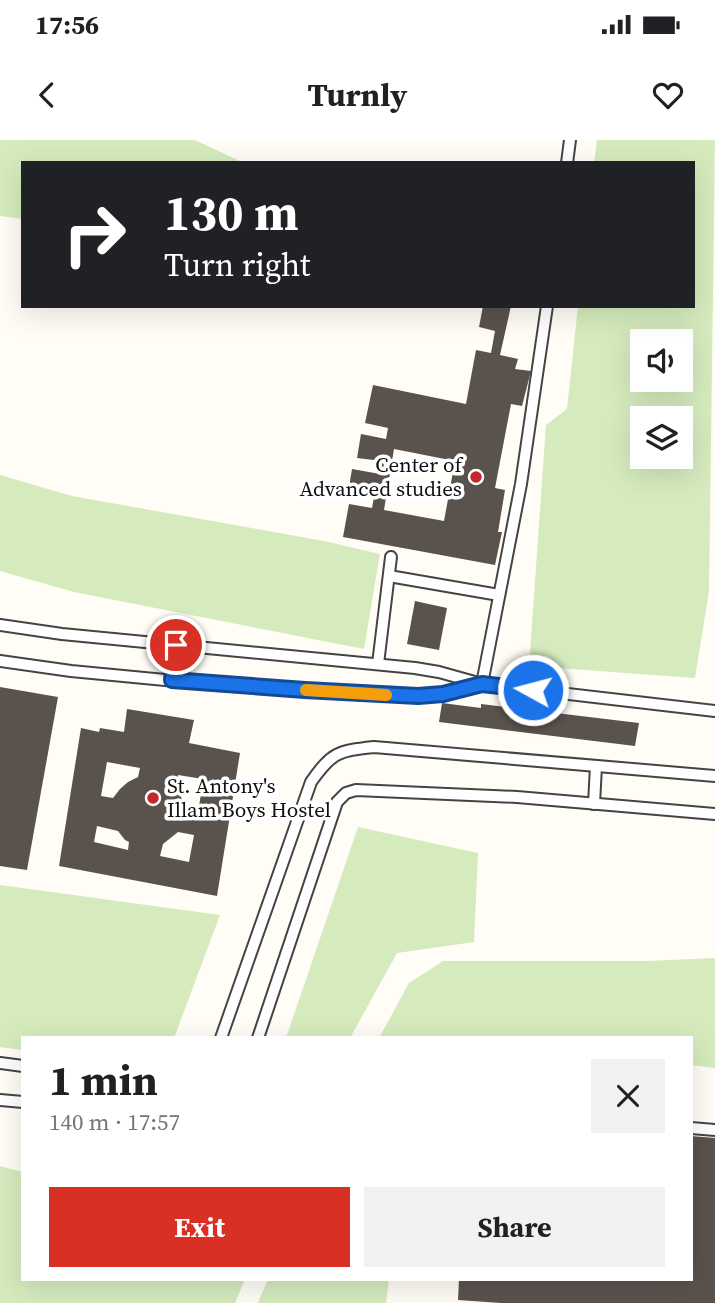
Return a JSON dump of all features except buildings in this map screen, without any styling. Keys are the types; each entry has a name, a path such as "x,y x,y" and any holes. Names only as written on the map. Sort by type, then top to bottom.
{"lane":[{"path":"567,161 570,140"},
{"path":"482,684 521,484 547,308"},
{"path":"378,664 391,557"},
{"path":"389,576 499,595"},
{"path":"0,625 62,634 378,664 439,673 482,684 715,710"},
{"path":"172,680 176,645"},
{"path":"0,661 71,671 172,680 418,696 443,694 482,684"},
{"path":"221,1036 311,782 326,762 345,750 374,747 715,776"},
{"path":"594,804 596,766"},
{"path":"259,1036 327,829 337,802 346,793 356,789 517,797 715,814"},
{"path":"0,1063 21,1066"},
{"path":"0,1100 21,1102"},
{"path":"693,1128 715,1130"}],"green space":[{"path":"0,140 195,140 240,161 21,161 21,219 0,216"},
{"path":"597,140 715,140 709,591 695,678 529,666 546,425 567,409 578,308 695,308 695,161 594,161"},
{"path":"0,475 72,496 324,541 380,554 364,649 74,592 0,571"},
{"path":"358,827 478,853 474,942 397,953 351,1036 287,1036"},
{"path":"0,885 220,915 175,1036 21,1036 21,1050 0,1047"},
{"path":"715,958 715,1068 693,1065 693,1036 380,1036 409,983 443,961 648,961"},
{"path":"0,1166 21,1171 21,1281 244,1281 235,1303 0,1303"},
{"path":"267,1281 389,1281 386,1303 258,1303"}],"slow traffic":[{"path":"306,690 386,695"}],"place":[{"name":"Center of Advanced studies","path":"476,477"},
{"name":"St. Antony's Illam Boys Hostel","path":"153,798"}],"route":[{"path":"176,645 172,680 379,695 443,694 482,684 533,690"}]}
